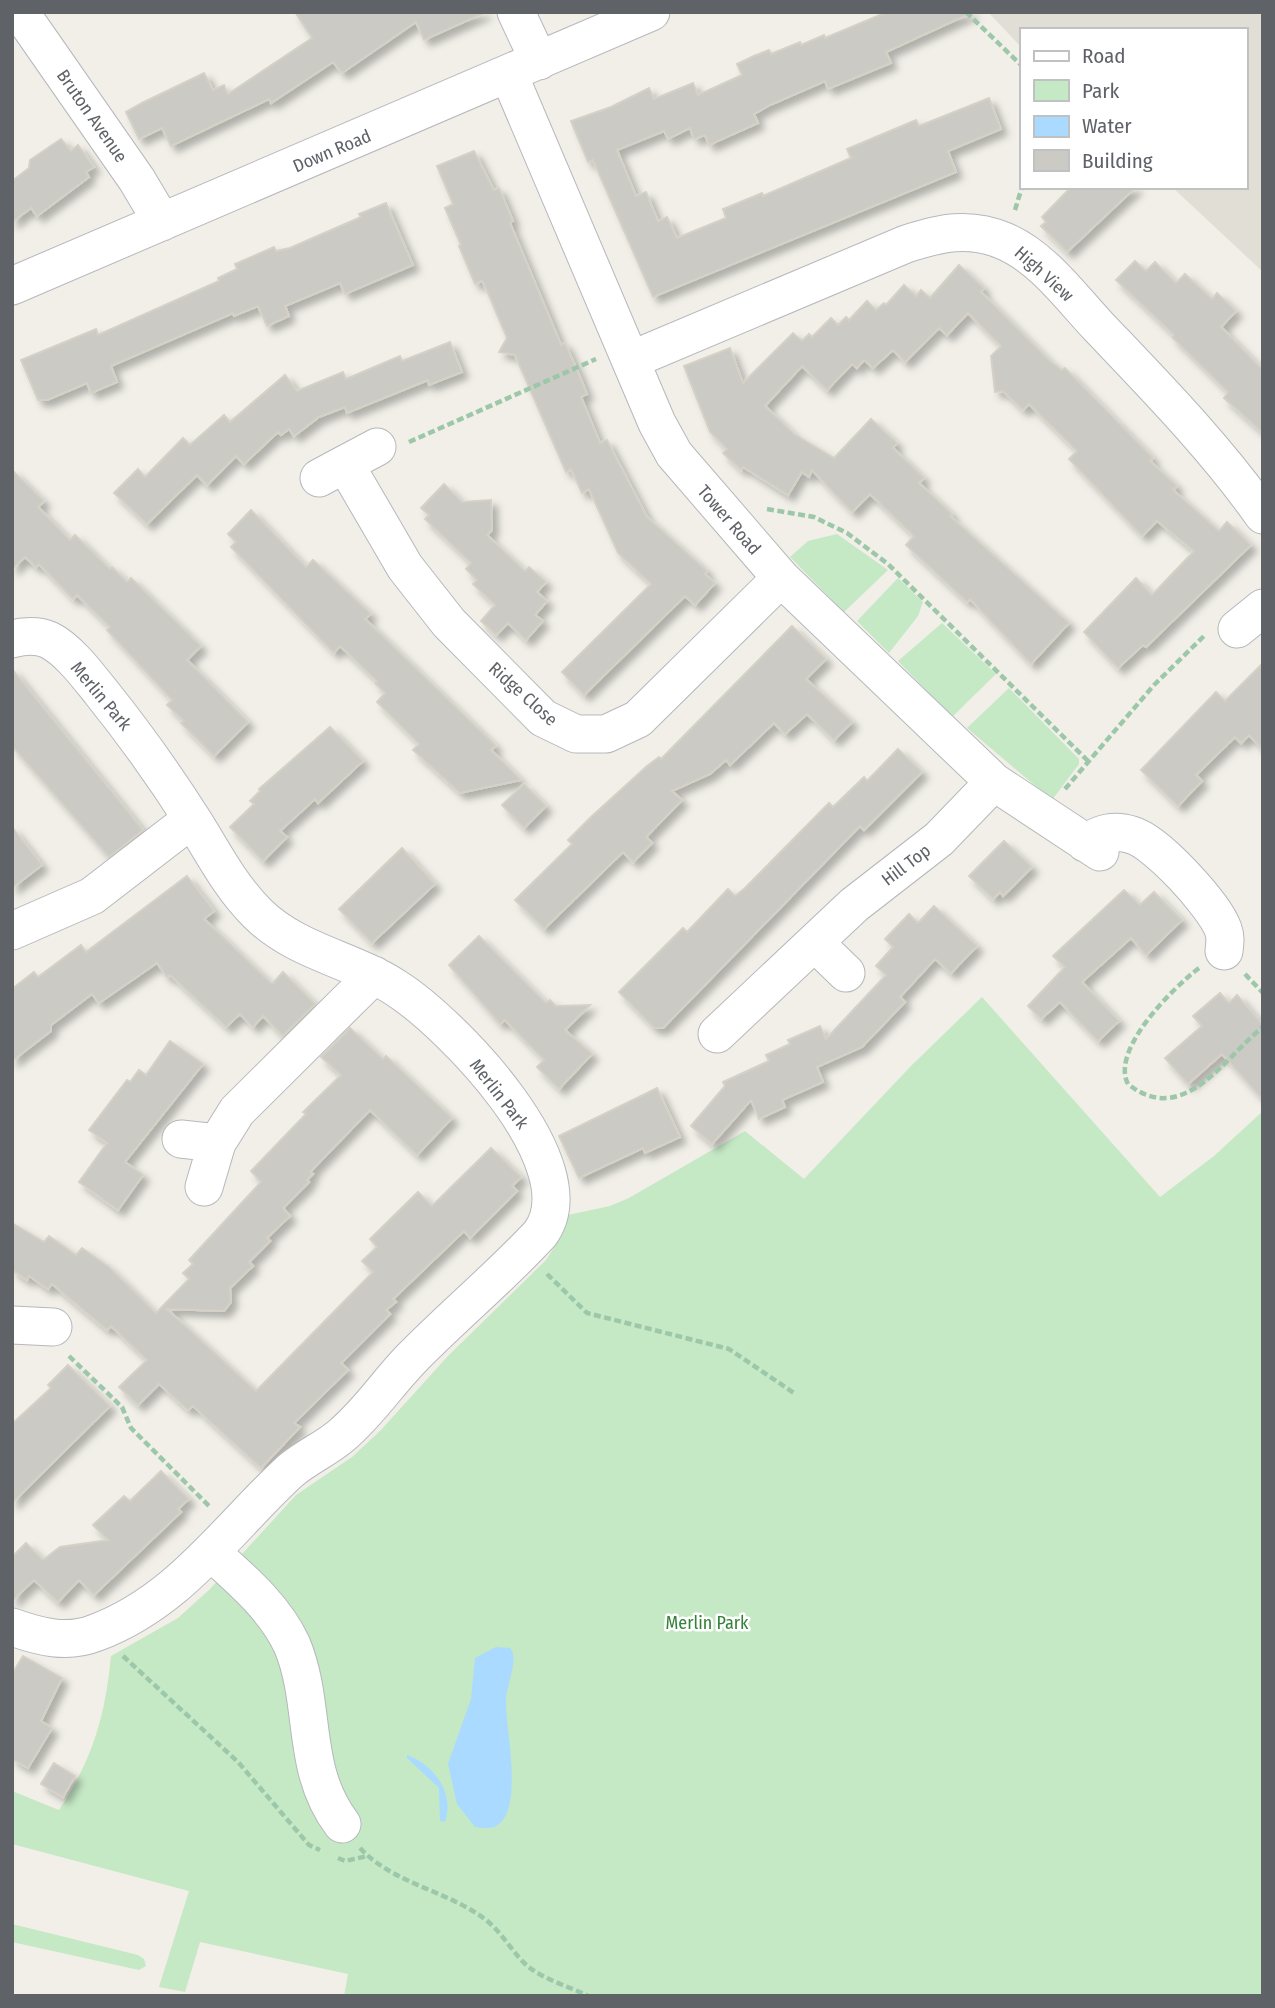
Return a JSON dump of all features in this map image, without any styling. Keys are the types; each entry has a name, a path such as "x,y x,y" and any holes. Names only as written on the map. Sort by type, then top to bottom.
{"street":[{"name":"Bruton Avenue","path":"20,12 137,180 162,222"},
{"name":"Tower Road","path":"516,12 524,68 628,353 668,446 715,505 781,578 994,782 1093,848 1100,835 1119,832 1148,843 1192,887 1219,920 1224,931 1224,951"},
{"name":"Down Road","path":"12,286 651,12"},
{"name":"High View","path":"628,353 906,244 940,234 977,232 1017,247 1056,282 1234,477 1263,515"},
{"name":"Ridge Close","path":"377,447 332,471 449,623 543,718 576,734 606,734 638,719 781,578"},
{"name":"Merlin Park","path":"12,1627 58,1639 82,1637 104,1629 172,1590 291,1470 341,1436 367,1412 411,1359 525,1251 546,1227 553,1208 550,1179 536,1143 493,1080 434,1019 396,988 374,975 306,946 262,918 230,881 192,819 88,676 49,640 13,635"},
{"name":"Hill Top","path":"717,1034 854,905 939,839 994,782"},
{"path":"12,931 92,896 192,819"},
{"path":"815,943 846,974"},
{"path":"204,1187 199,1141 237,1111 374,975"},
{"path":"223,1541 292,1647 332,1843"}],"path":[{"path":"966,12 1020,64"},
{"path":"377,447 388,451 628,353"},
{"path":"715,505 796,512 847,533 888,564 1087,760"},
{"path":"1043,817 1087,760 1154,685 1219,622 1250,619"},
{"path":"1224,951 1178,984 1158,1008 1125,1055 1123,1076 1128,1084 1145,1094 1160,1097 1187,1095 1206,1084 1231,1054 1263,1027"},
{"path":"525,1251 587,1312 729,1349 794,1393"},
{"path":"25,1331 64,1352 122,1407 131,1428 191,1492 223,1541"},
{"path":"104,1629 127,1662 238,1762 309,1846 332,1843 345,1861 368,1856 485,1919 510,1942 529,1968 588,1996"}],"shaded area":[{"path":"988,12 1263,12 1263,272 1174,189 1247,189 1247,28 1020,28 1020,46"}],"green space":[{"path":"837,534 888,570 844,612 790,557 808,541"},
{"path":"898,578 923,602 918,616 889,653 857,621"},
{"path":"942,623 996,674 952,717 898,661"},
{"path":"1009,688 1079,759 1079,764 1052,800 967,728"},
{"name":"Merlin Park","path":"982,997 1160,1197 1214,1156 1263,1111 1263,1996 344,1996 348,1974 200,1942 185,1992 159,1987 189,1891 12,1844 12,1791 59,1810 81,1773 101,1718 111,1656 178,1618 210,1589 296,1495 352,1457 380,1431 448,1356 546,1260 563,1234 568,1215 610,1206 629,1198 745,1131 804,1179 911,1066"},
{"path":"12,1924 138,1955 144,1959 146,1966 139,1970 12,1942"}],"water":[{"path":"496,1647 510,1648 514,1659 506,1700 512,1786 505,1817 494,1827 480,1828 475,1827 457,1804 448,1764 471,1699 475,1658"},
{"path":"407,1755 426,1766 440,1781 447,1801 445,1822 440,1821 439,1788"}],"building":[{"path":"295,12 486,12 424,40 416,22 342,73 333,62 271,103 269,99 171,146 162,128 139,139 126,112 204,73 213,90 224,85 228,94 312,38"},
{"path":"887,12 973,12 886,52 891,63 828,89 825,81 770,105 754,114 758,123 709,145 705,135 694,139 690,128 668,139 664,131 617,150 636,196 646,192 658,221 667,217 677,238 726,218 723,209 762,193 763,196 851,158 847,149 916,120 919,126 989,98 1001,129 948,151 956,172 653,297 593,160 588,162 571,121 611,107 649,88 654,99 693,83 698,95 742,75 737,64 754,56 769,50 771,54 800,42 801,45 824,35 825,38"},
{"path":"61,139 71,151 78,145 94,167 86,172 89,177 37,216 31,208 12,222 12,181 29,168 30,160"},
{"path":"474,151 494,190 499,188 513,221 510,223 561,345 565,343 587,394 581,397 600,443 607,440 647,517 707,571 705,574 715,583 695,605 685,596 584,695 562,672 651,584 618,553 589,489 582,493 571,469 566,472 515,355 499,352 507,338 482,281 475,284 459,246 461,245 445,208 453,204 437,166"},
{"path":"1069,189 1134,189 1067,252 1041,226 1046,222 1042,217"},
{"path":"386,203 413,265 345,294 340,283 285,306 289,316 267,326 258,306 234,316 233,313 111,366 117,382 91,393 87,383 47,400 38,400 21,360 96,329 98,335 219,281 218,278 237,269 235,264 274,247 276,251 290,248"},
{"path":"1135,261 1146,271 1155,262 1176,283 1185,274 1212,299 1217,293 1236,311 1221,327 1263,370 1263,433 1224,398 1228,392 1172,337 1174,335 1116,280"},
{"path":"959,265 984,288 981,292 1049,360 1062,370 1065,368 1153,458 1150,461 1177,486 1173,490 1219,531 1227,522 1251,545 1146,647 1143,645 1118,668 1084,632 1136,578 1152,595 1194,551 1157,521 1142,536 1069,459 1077,451 1029,404 1023,410 1003,391 995,392 991,356 1001,346 968,313 947,335 939,328 905,362 893,350 873,368 864,360 857,368 852,364 827,390 802,366 765,406 794,434 834,458 871,419 897,443 893,448 924,478 919,483 952,514 950,516 1069,623 1031,664 970,599 967,602 906,545 914,536 870,494 852,512 812,470 809,477 802,472 788,495 743,467 741,470 723,453 727,449 710,432 684,366 730,348 743,383 793,333 802,341 809,334 812,337 831,318 838,325 846,317 849,320 867,301 876,310 884,303 886,305 904,285 916,296 921,290 930,298"},
{"path":"450,342 462,372 429,385 428,380 347,413 345,407 319,417 294,436 289,429 281,435 278,432 244,464 236,456 207,485 197,475 147,524 114,493 138,469 145,477 183,438 190,445 224,415 230,422 285,375 297,391 343,372 346,379 400,356 402,361"},
{"path":"12,470 44,501 38,507 70,540 75,535 110,569 112,567 127,582 131,578 201,646 187,660 248,722 214,756 181,723 184,721 167,705 172,700 107,630 110,627 77,595 73,599 39,564 36,567 25,557 12,569"},
{"path":"444,484 462,502 491,500 492,530 487,535 525,571 529,567 546,582 537,592 547,601 535,615 543,621 526,640 508,623 496,635 481,621 495,605 473,584 477,580 466,569 471,563 425,519 429,515 421,508"},
{"path":"251,510 306,567 313,560 371,614 365,619 496,746 491,750 521,780 460,793 413,750 419,744 377,702 385,693 375,683 377,681 340,646 334,653 231,547 236,542 228,534"},
{"path":"792,626 826,659 806,679 852,722 834,740 807,714 785,734 774,723 730,765 726,760 710,774 672,791 682,800 646,837 652,843 633,862 623,852 544,929 515,900 572,844 568,840 591,817 647,766 659,757 661,759"},
{"path":"1263,663 1263,750 1249,735 1241,743 1235,737 1196,775 1202,781 1178,806 1141,770 1216,692 1225,701"},
{"path":"12,669 143,830 109,857 12,746"},
{"path":"330,727 363,761 318,803 315,799 280,831 287,837 263,861 230,827 254,804 250,801 259,789"},
{"path":"898,749 922,772 864,830 860,826 663,1028 654,1028 619,992 683,928 687,932 728,889 735,896 745,888 829,803 833,807 864,777 867,781"},
{"path":"524,784 546,806 524,828 502,805"},
{"path":"12,827 42,865 12,888"},
{"path":"1004,841 1032,867 1003,896 1000,892 993,899 969,876"},
{"path":"402,848 435,884 372,943 339,909"},
{"path":"187,876 214,911 204,919 272,984 283,972 315,1004 283,1036 263,1016 253,1027 240,1014 226,1027 170,975 167,977 157,963 99,1003 92,994 51,1025 51,1031 12,1061 12,989 34,972 38,977 81,945 86,952"},
{"path":"1124,890 1140,905 1154,892 1182,920 1146,955 1131,938 1082,982 1119,1021 1098,1041 1060,1002 1041,1019 1028,1006 1065,967 1053,956"},
{"path":"934,906 977,946 951,973 935,959 900,997 905,1002 862,1047 817,1067 823,1082 782,1100 785,1107 759,1119 751,1100 712,1144 691,1126 725,1086 723,1082 769,1061 766,1055 790,1044 788,1040 820,1026 826,1039 886,975 876,966 893,947 885,939 909,914 918,923"},
{"path":"479,936 546,1003 550,1000 556,1006 590,1005 565,1030 592,1054 559,1089 537,1067 544,1060 505,1020 500,1024 449,965"},
{"path":"1220,993 1229,1003 1237,995 1263,1025 1263,1100 1222,1054 1188,1084 1165,1058 1202,1026 1193,1016"},
{"path":"350,1028 383,1059 386,1056 452,1118 417,1155 370,1110 310,1172 313,1174 307,1180 309,1182 283,1208 290,1216 267,1238 270,1241 249,1262 253,1266 230,1288 231,1302 224,1311 167,1309 256,1391 373,1272 362,1261 377,1247 370,1239 418,1192 432,1206 491,1148 521,1177 512,1186 517,1191 470,1238 464,1231 393,1299 396,1302 386,1310 390,1314 341,1363 348,1370 294,1423 300,1427 261,1468 193,1406 188,1410 159,1384 138,1405 119,1387 147,1360 111,1326 107,1330 52,1284 48,1289 29,1276 27,1280 12,1270 12,1223 44,1242 49,1236 76,1255 82,1248 109,1267 156,1313 189,1279 183,1273 193,1264 189,1260 261,1182 251,1171 306,1114 303,1112 341,1075 321,1057"},
{"path":"170,1041 203,1064 125,1162 143,1175 118,1210 79,1182 107,1143 89,1130 127,1080 130,1082 139,1070 146,1075"},
{"path":"657,1088 680,1137 645,1153 643,1148 579,1178 559,1136"},
{"path":"68,1365 110,1406 12,1503 12,1424 51,1388 48,1385"},
{"path":"161,1471 189,1499 178,1509 181,1512 94,1595 79,1580 58,1602 34,1580 12,1601 12,1557 26,1543 43,1560 60,1547 108,1540 93,1525 124,1496 130,1501"},
{"path":"23,1656 62,1678 41,1721 52,1728 28,1768 12,1759 12,1674"},
{"path":"54,1763 75,1776 63,1797 41,1784"}]}
